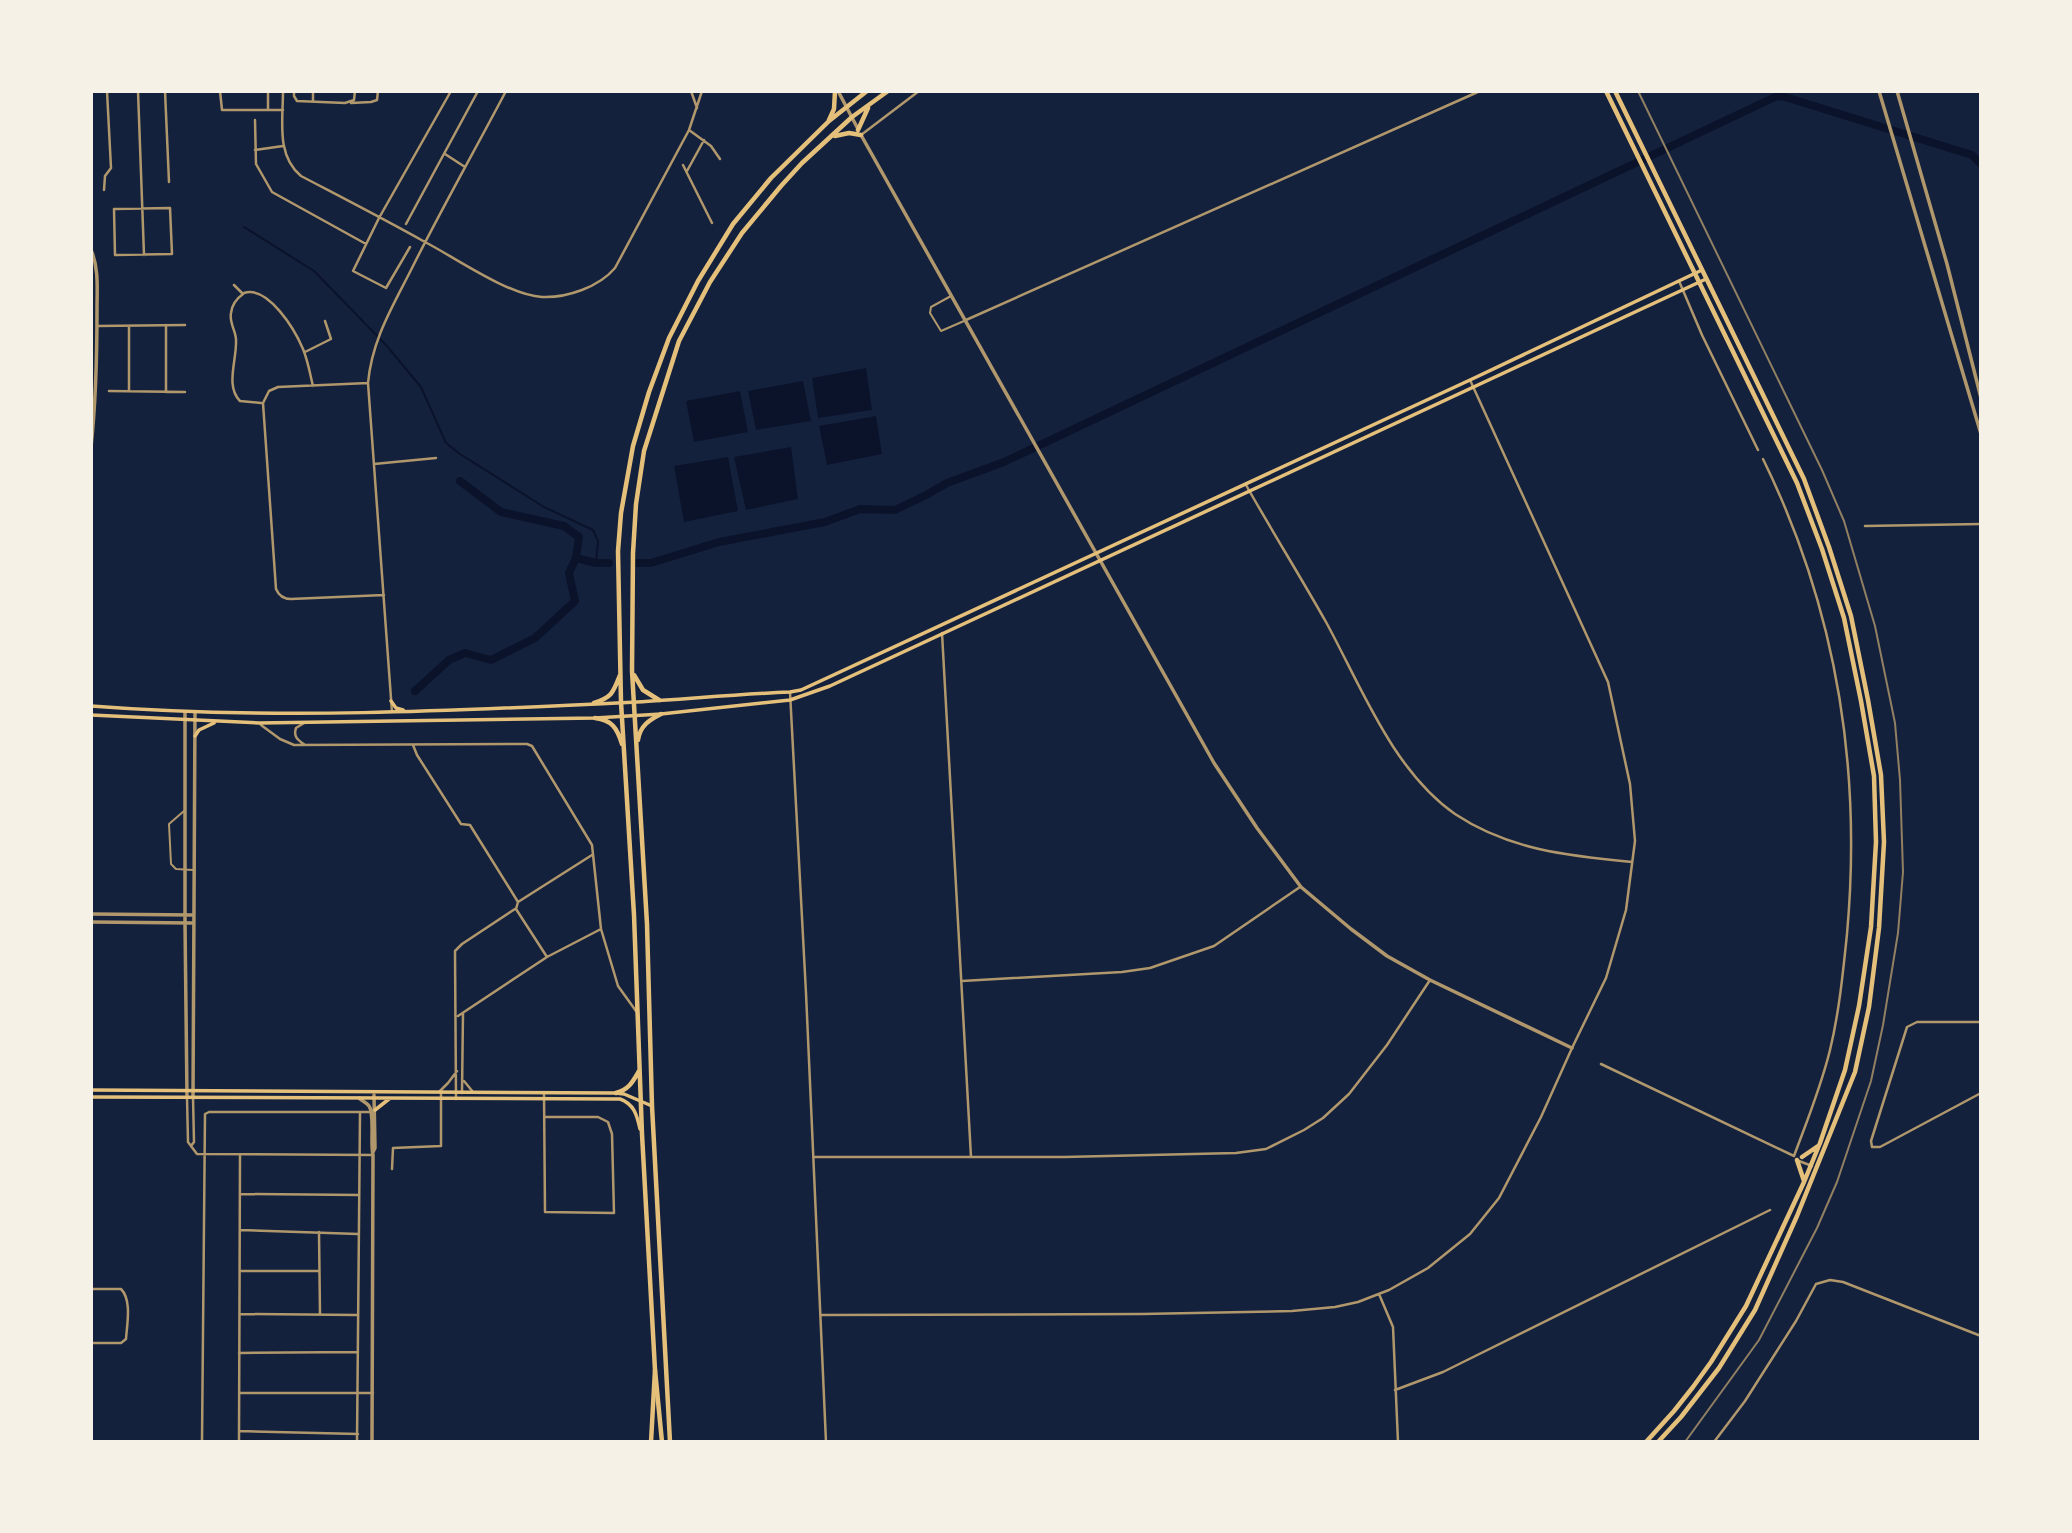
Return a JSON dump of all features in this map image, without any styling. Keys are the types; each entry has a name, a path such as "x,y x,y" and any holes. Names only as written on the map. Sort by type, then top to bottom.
{"main road":[{"path":"829,121 837,91"},
{"path":"855,91 867,91"},
{"path":"662,1442 655,1370 642,1134 634,915 621,702 618,551 621,513 633,446 649,392 684,307 733,224 786,162 829,121 867,91"},
{"path":"671,1442 656,1193 647,924 632,671 632,553 644,451 679,341 710,282 742,233 795,171 852,117 888,91"},
{"path":"1606,91 1797,483 1822,550 1844,618 1861,701 1874,776 1876,842 1871,926 1859,1006 1845,1070 1815,1165 1804,1182 1746,1306 1699,1378 1646,1442"},
{"path":"1615,91 1804,480 1829,547 1851,616 1881,775 1884,842 1879,928 1869,1007 1855,1072 1815,1165 1797,1216 1755,1310 1719,1368 1658,1442"},
{"path":"831,138 860,132 864,112 870,104"},
{"path":"91,706 185,712 363,713 634,702 801,690 1702,270"},
{"path":"91,715 259,723 595,718 790,700 830,686 1706,279"},
{"path":"632,671 643,690 659,700"},
{"path":"594,703 612,694 621,673"},
{"path":"391,701 396,708 409,711"},
{"path":"392,712 395,716 409,720"},
{"path":"374,721 389,718 392,712"},
{"path":"636,748 639,733 644,726 661,714"},
{"path":"595,718 613,724 619,733 624,751"},
{"path":"195,736 199,730 216,722"},
{"path":"616,1093 630,1086 640,1071"},
{"path":"91,1090 616,1093 652,1106"},
{"path":"91,1097 620,1099 626,1101 636,1113 642,1134"},
{"path":"373,1111 391,1098"},
{"path":"1804,1182 1797,1158 1820,1143"},
{"path":"646,1193 656,1193"},
{"path":"651,1442 655,1370"}],"street":[{"path":"104,190 105,176 111,168 107,91"},
{"path":"138,91 144,255"},
{"path":"165,91 169,182"},
{"path":"220,91 222,110 283,110"},
{"path":"268,91 268,110"},
{"path":"283,91 283,146 288,162 302,176 492,278 525,293 542,297 590,287 615,268 689,130 702,91"},
{"path":"294,91 297,101 350,103 377,100 378,91"},
{"path":"313,91 313,101"},
{"path":"350,103 355,98 355,91"},
{"path":"410,247 389,286 384,288 353,271 379,218 451,91"},
{"path":"406,224 478,91"},
{"path":"392,712 368,383 370,360 377,338 425,242 506,91"},
{"path":"691,91 698,108"},
{"path":"837,91 1214,763 1257,828 1301,887 1387,956 1430,980 1572,1048"},
{"path":"860,132 919,91"},
{"path":"966,320 1480,91"},
{"path":"1879,91 1981,434"},
{"path":"1896,91 1924,183 1981,398"},
{"path":"255,120 256,164 273,192 366,244"},
{"path":"689,130 711,146 720,159"},
{"path":"686,172 704,140"},
{"path":"254,149 283,146"},
{"path":"445,154 465,167"},
{"path":"683,165 712,223"},
{"path":"113,210 171,210 172,254 144,255 114,254 113,210"},
{"path":"91,250 97,270 95,395 91,447"},
{"path":"1679,281 1758,450"},
{"path":"234,285 243,294"},
{"path":"263,402 240,401 233,391 236,339 231,313 234,302 243,294 253,292 271,302 286,321 304,352 313,386"},
{"path":"91,315 97,315"},
{"path":"304,352 331,339 325,321"},
{"path":"166,325 166,391"},
{"path":"97,326 185,325"},
{"path":"129,326 129,391"},
{"path":"821,1315 1142,1314 1292,1311 1335,1307 1379,1294 1437,1262 1470,1234 1499,1198 1541,1117 1606,978 1626,910 1635,841 1630,783 1608,682 1470,380"},
{"path":"368,383 272,388 266,394 263,402 276,589 278,594 291,600 384,595"},
{"path":"109,391 185,391"},
{"path":"374,464 436,458"},
{"path":"1763,459 1798,538 1827,630 1843,720 1852,808 1850,893 1837,1009 1823,1075 1797,1158"},
{"path":"1245,484 1326,623 1385,733 1408,767 1431,794 1454,813 1476,826 1530,848 1583,858 1632,862"},
{"path":"1866,526 1981,523"},
{"path":"942,634 971,1157"},
{"path":"790,692 825,1442"},
{"path":"185,712 188,1142 194,1153 204,1155 373,1153"},
{"path":"191,1146 194,1142 195,712"},
{"path":"305,745 297,740 295,734 298,726 307,722"},
{"path":"259,723 287,743 305,745 532,746 589,839 601,929 618,986 638,1013"},
{"path":"413,745 461,824 470,825 518,902"},
{"path":"462,1099 457,1070 456,951 462,944 516,909 518,902 593,854"},
{"path":"962,981 1150,968 1214,946 1301,887"},
{"path":"516,909 547,957"},
{"path":"91,914 193,915"},
{"path":"91,922 193,923"},
{"path":"456,1017 547,957 601,929"},
{"path":"813,1157 1064,1157 1236,1153 1266,1149 1323,1118 1349,1094 1387,1045 1430,980"},
{"path":"456,1098 462,1078 463,1013"},
{"path":"1981,1022 1917,1022 1907,1027 1871,1141 1872,1147 1880,1147 1981,1093"},
{"path":"1601,1064 1815,1165"},
{"path":"392,1170 393,1148 441,1146 440,1092 457,1070"},
{"path":"462,1078 474,1092"},
{"path":"372,1442 373,1153 376,1148 374,1092"},
{"path":"544,1093 544,1118 545,1212 614,1213 612,1134 608,1122 598,1117 544,1118"},
{"path":"359,1098 373,1111"},
{"path":"357,1442 360,1111"},
{"path":"202,1442 206,1113 373,1111"},
{"path":"239,1442 240,1155"},
{"path":"240,1194 359,1195"},
{"path":"1395,1390 1443,1372 1770,1210"},
{"path":"240,1230 358,1234"},
{"path":"319,1232 320,1314"},
{"path":"240,1270 319,1270"},
{"path":"1714,1442 1745,1401 1816,1284 1823,1281 1843,1282 1981,1336"},
{"path":"91,1289 121,1289 127,1301 126,1339 121,1343 91,1343"},
{"path":"1379,1294 1393,1327 1398,1442"},
{"path":"240,1314 357,1315"},
{"path":"239,1353 358,1352"},
{"path":"239,1393 373,1393"},
{"path":"239,1431 358,1434"}],"lane":[{"path":"952,295 930,307 930,313 939,329 944,330 966,320"},
{"path":"185,811 170,822 169,826 172,866 176,869 193,870"}],"water":[{"path":"866,368 872,410 818,418 812,378"},
{"path":"803,381 811,421 756,430 748,391"},
{"path":"740,391 748,432 694,442 686,401"},
{"path":"876,416 882,454 827,465 819,426"},
{"path":"791,447 798,499 746,510 734,457"},
{"path":"728,457 738,511 684,522 674,466"}],"waterway":[{"path":"637,563 651,563 719,542 825,522 860,509 895,510 947,483 1004,462 1775,97 1782,96 1972,155 1981,164"},
{"path":"244,227 314,271 386,345 421,387 446,443 544,507 593,530 598,541 596,563"},
{"path":"460,481 501,512 564,526 579,537 576,558"},
{"path":"415,691 449,660 465,653 491,660 535,638 575,601 569,573 576,558 609,563"}],"railway":[{"path":"1638,91 1822,470 1844,521 1875,626 1895,723 1900,780 1903,872 1898,933 1871,1081 1837,1182 1817,1228 1759,1340 1685,1442"}]}
